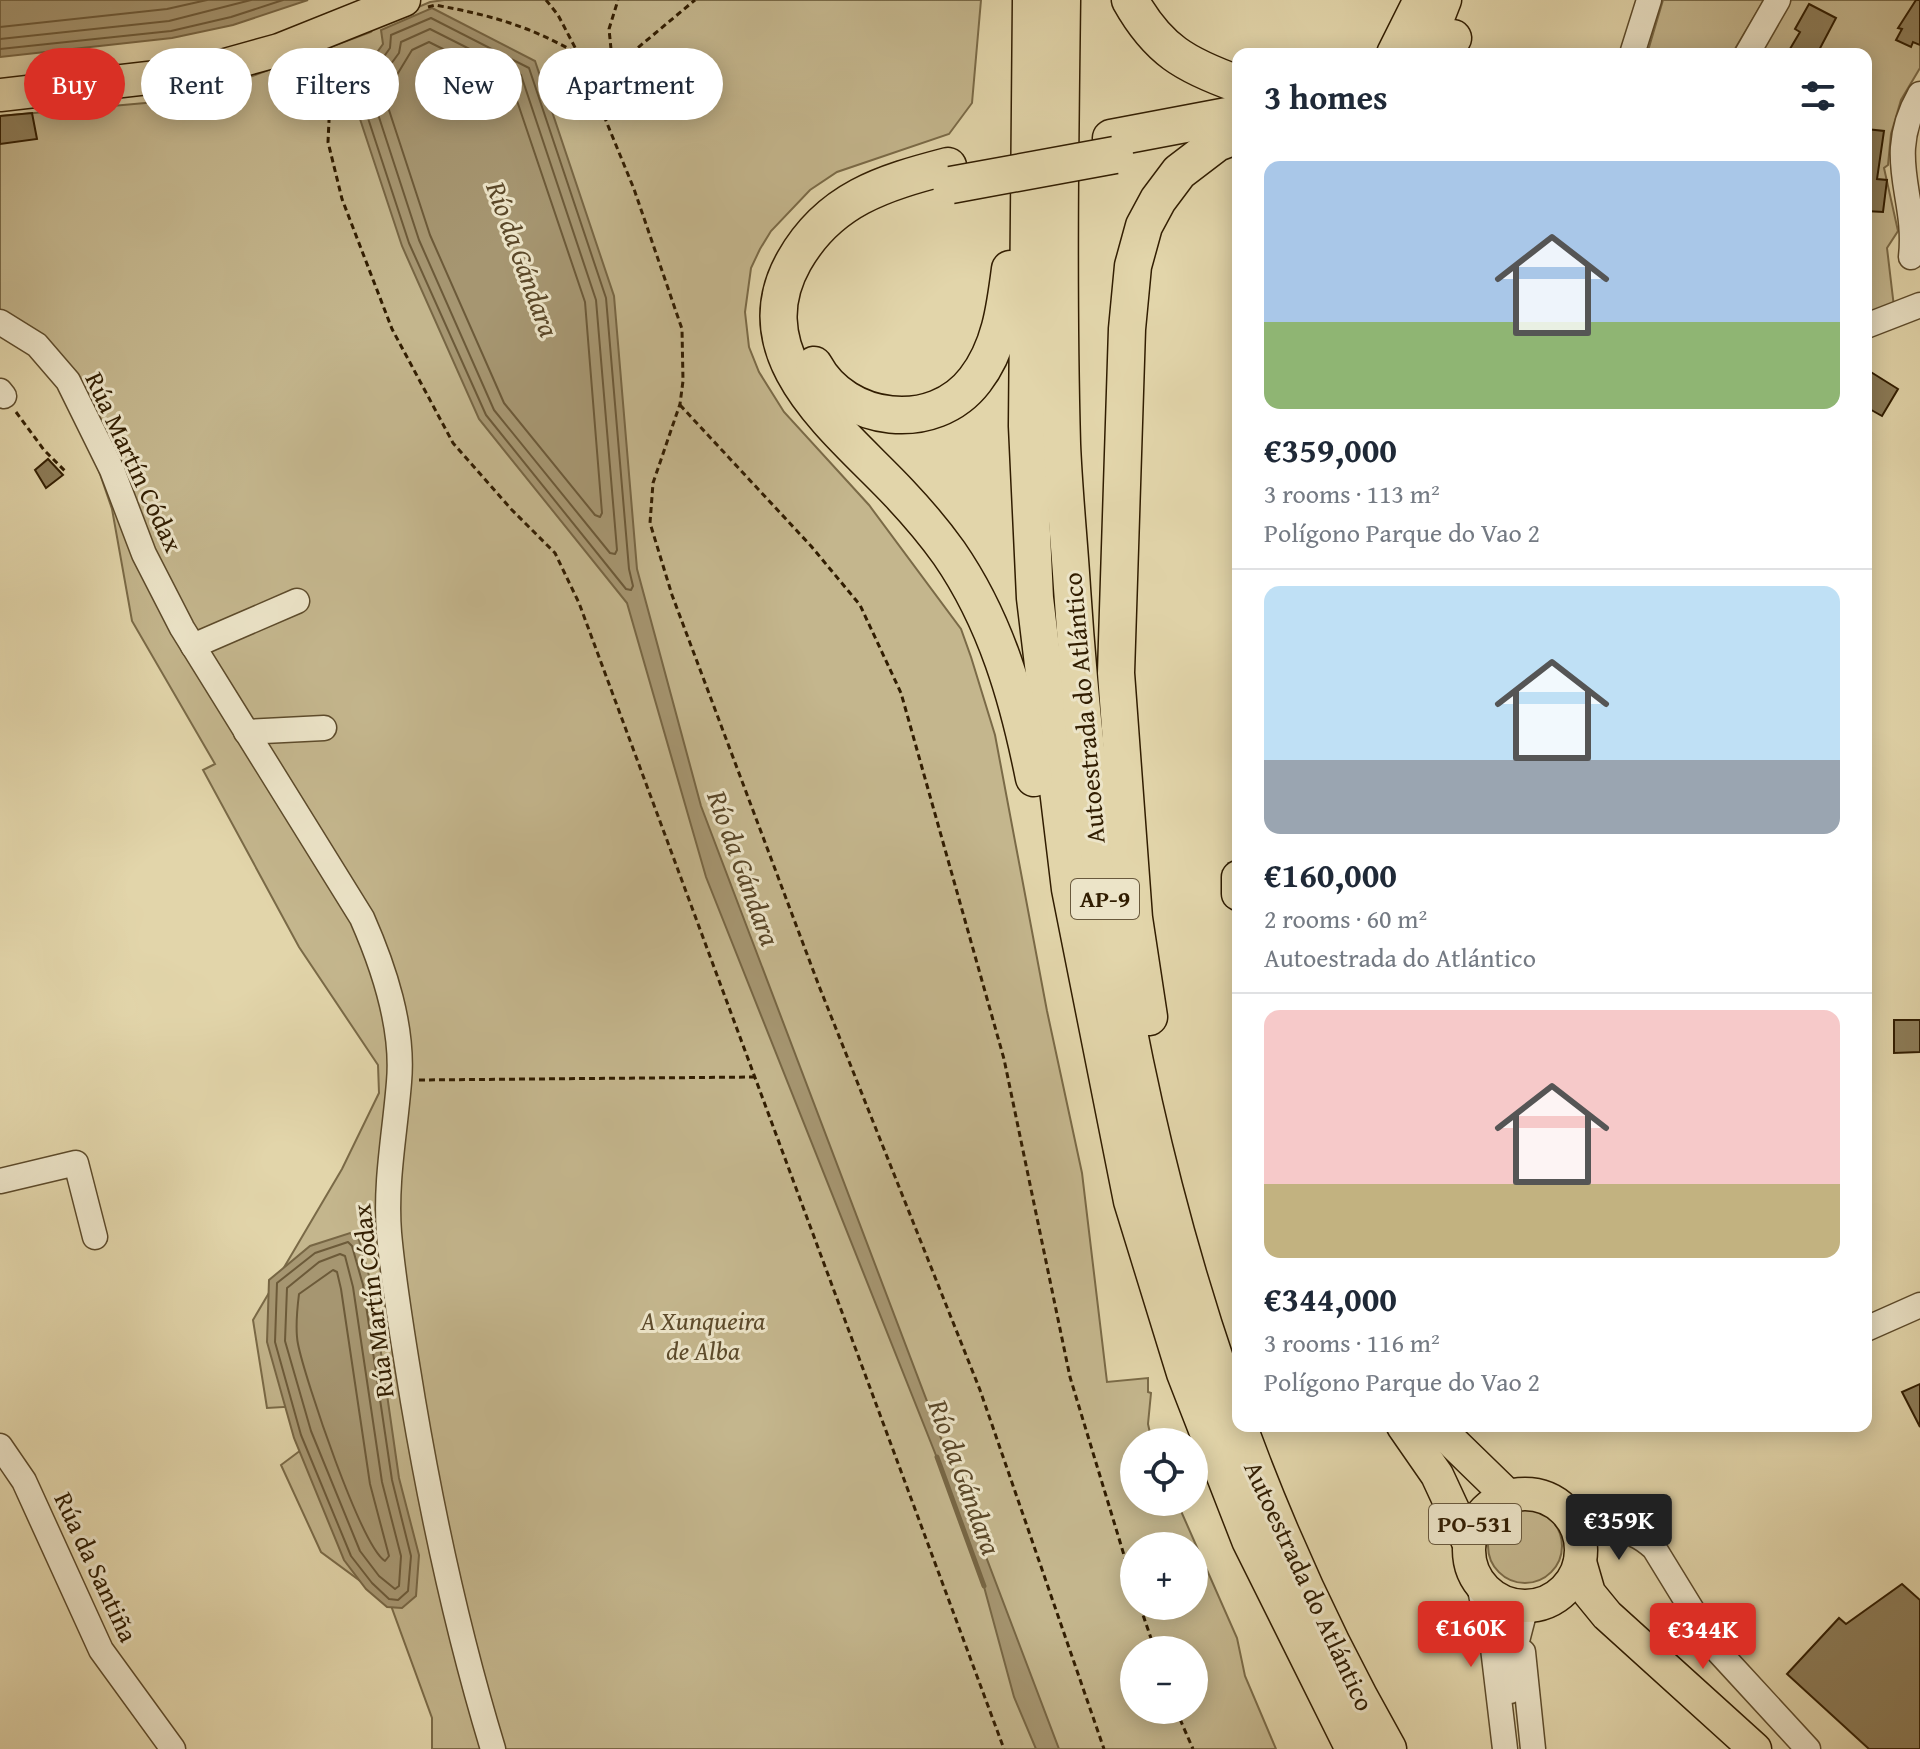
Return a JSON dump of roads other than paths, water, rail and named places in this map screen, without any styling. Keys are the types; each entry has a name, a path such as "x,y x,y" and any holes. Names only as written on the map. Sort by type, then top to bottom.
{"highway":[{"path":"950,175 867,215 840,233 820,253 805,290 801,313 803,336 807,353 819,374 847,403 897,416 929,411 948,403 974,381 993,350 1004,312 1013,249 1018,0"},
{"name":"Autoestrada do Atlántico","path":"1031,0 1027,426 1035,598 1070,889 1132,1201 1185,1373 1250,1540 1354,1749"},
{"name":"Autoestrada do Atlántico","path":"1062,0 1062,446 1080,710 1096,844 1126,1026 1164,1197 1191,1291 1232,1409"},
{"path":"1130,0 1142,22 1169,52 1198,70 1232,82"},
{"path":"1398,48 1422,0"},
{"path":"1132,1201 1104,1139 1023,720 993,631 948,553 899,493 850,446 799,384 783,350 778,311 783,281 805,242 833,211 869,191 1113,146 1232,116"},
{"path":"1113,146 1232,135"},
{"path":"1191,1291 1134,918 1116,673 1127,329 1133,266 1144,226 1158,200 1192,160 1232,137"},
{"name":"Autoestrada do Atlántico","path":"1240,1432 1251,1464 1320,1617 1388,1749"}],"main road":[{"path":"1442,48 1445,0"},
{"path":"1443,48 1468,0"},
{"path":"0,95 200,72 279,50 371,14 414,4"},
{"name":"PO-531","path":"1407,1432 1437,1475 1469,1544 1472,1570 1478,1581 1499,1599 1529,1611 1576,1611 1730,1749"},
{"name":"PO-531","path":"1442,1432 1508,1496"},
{"name":"PO-531","path":"1469,1544 1481,1514 1508,1496 1524,1493 1541,1496 1569,1514"},
{"path":"1569,1514 1576,1525 1589,1593 1607,1615 1755,1749"},
{"path":"1529,1611 1567,1588 1581,1557"}],"street":[{"path":"1634,48 1649,0"},
{"path":"1750,48 1778,0"},
{"path":"1911,257 1913,240 1902,172 1903,135 1920,94"},
{"path":"1872,324 1920,305"},
{"name":"Rúa Martín Códax","path":"0,322 37,345 73,390 112,470 144,554 193,646 362,918 376,951 389,993 399,1056 400,1081 388,1186 396,1297 430,1499 470,1671 493,1749"},
{"path":"193,646 297,601"},
{"path":"246,732 324,728"},
{"path":"0,1181 76,1163 95,1237"},
{"path":"1872,1326 1920,1305"},
{"name":"Rúa da Santiña","path":"0,1446 24,1481 101,1650 173,1749"},
{"path":"1569,1514 1598,1528 1630,1532 1648,1543 1662,1557 1716,1649 1808,1749"},
{"path":"1581,1557 1598,1540 1613,1538 1648,1543"},
{"path":"1478,1581 1493,1648 1505,1749"},
{"path":"1505,1749 1510,1726 1511,1664 1529,1611"},
{"path":"1529,1611 1533,1749"}],"water":[{"path":"0,0 308,0 233,25 172,38 81,48 24,48 24,54 0,57"},
{"path":"432,8 510,48 415,48 415,120 522,120 522,54 535,61 538,70 538,120 555,120 614,296 637,569 701,806 1059,1749 1036,1749 1014,1697 983,1583 939,1463 706,877 627,603 479,419 402,246 360,120 399,120 399,48 380,48 383,44 381,30"},
{"path":"350,1233 359,1240 371,1283 399,1478 419,1555 416,1596 402,1608 387,1607 366,1589 344,1560 294,1438 267,1342 269,1280 310,1246"}],"waterway":[{"name":"Río da Gándara","path":"937,1457 984,1586"}],"park label":[{"name":"A Xunqueira de Alba","path":"703,1336"}]}
